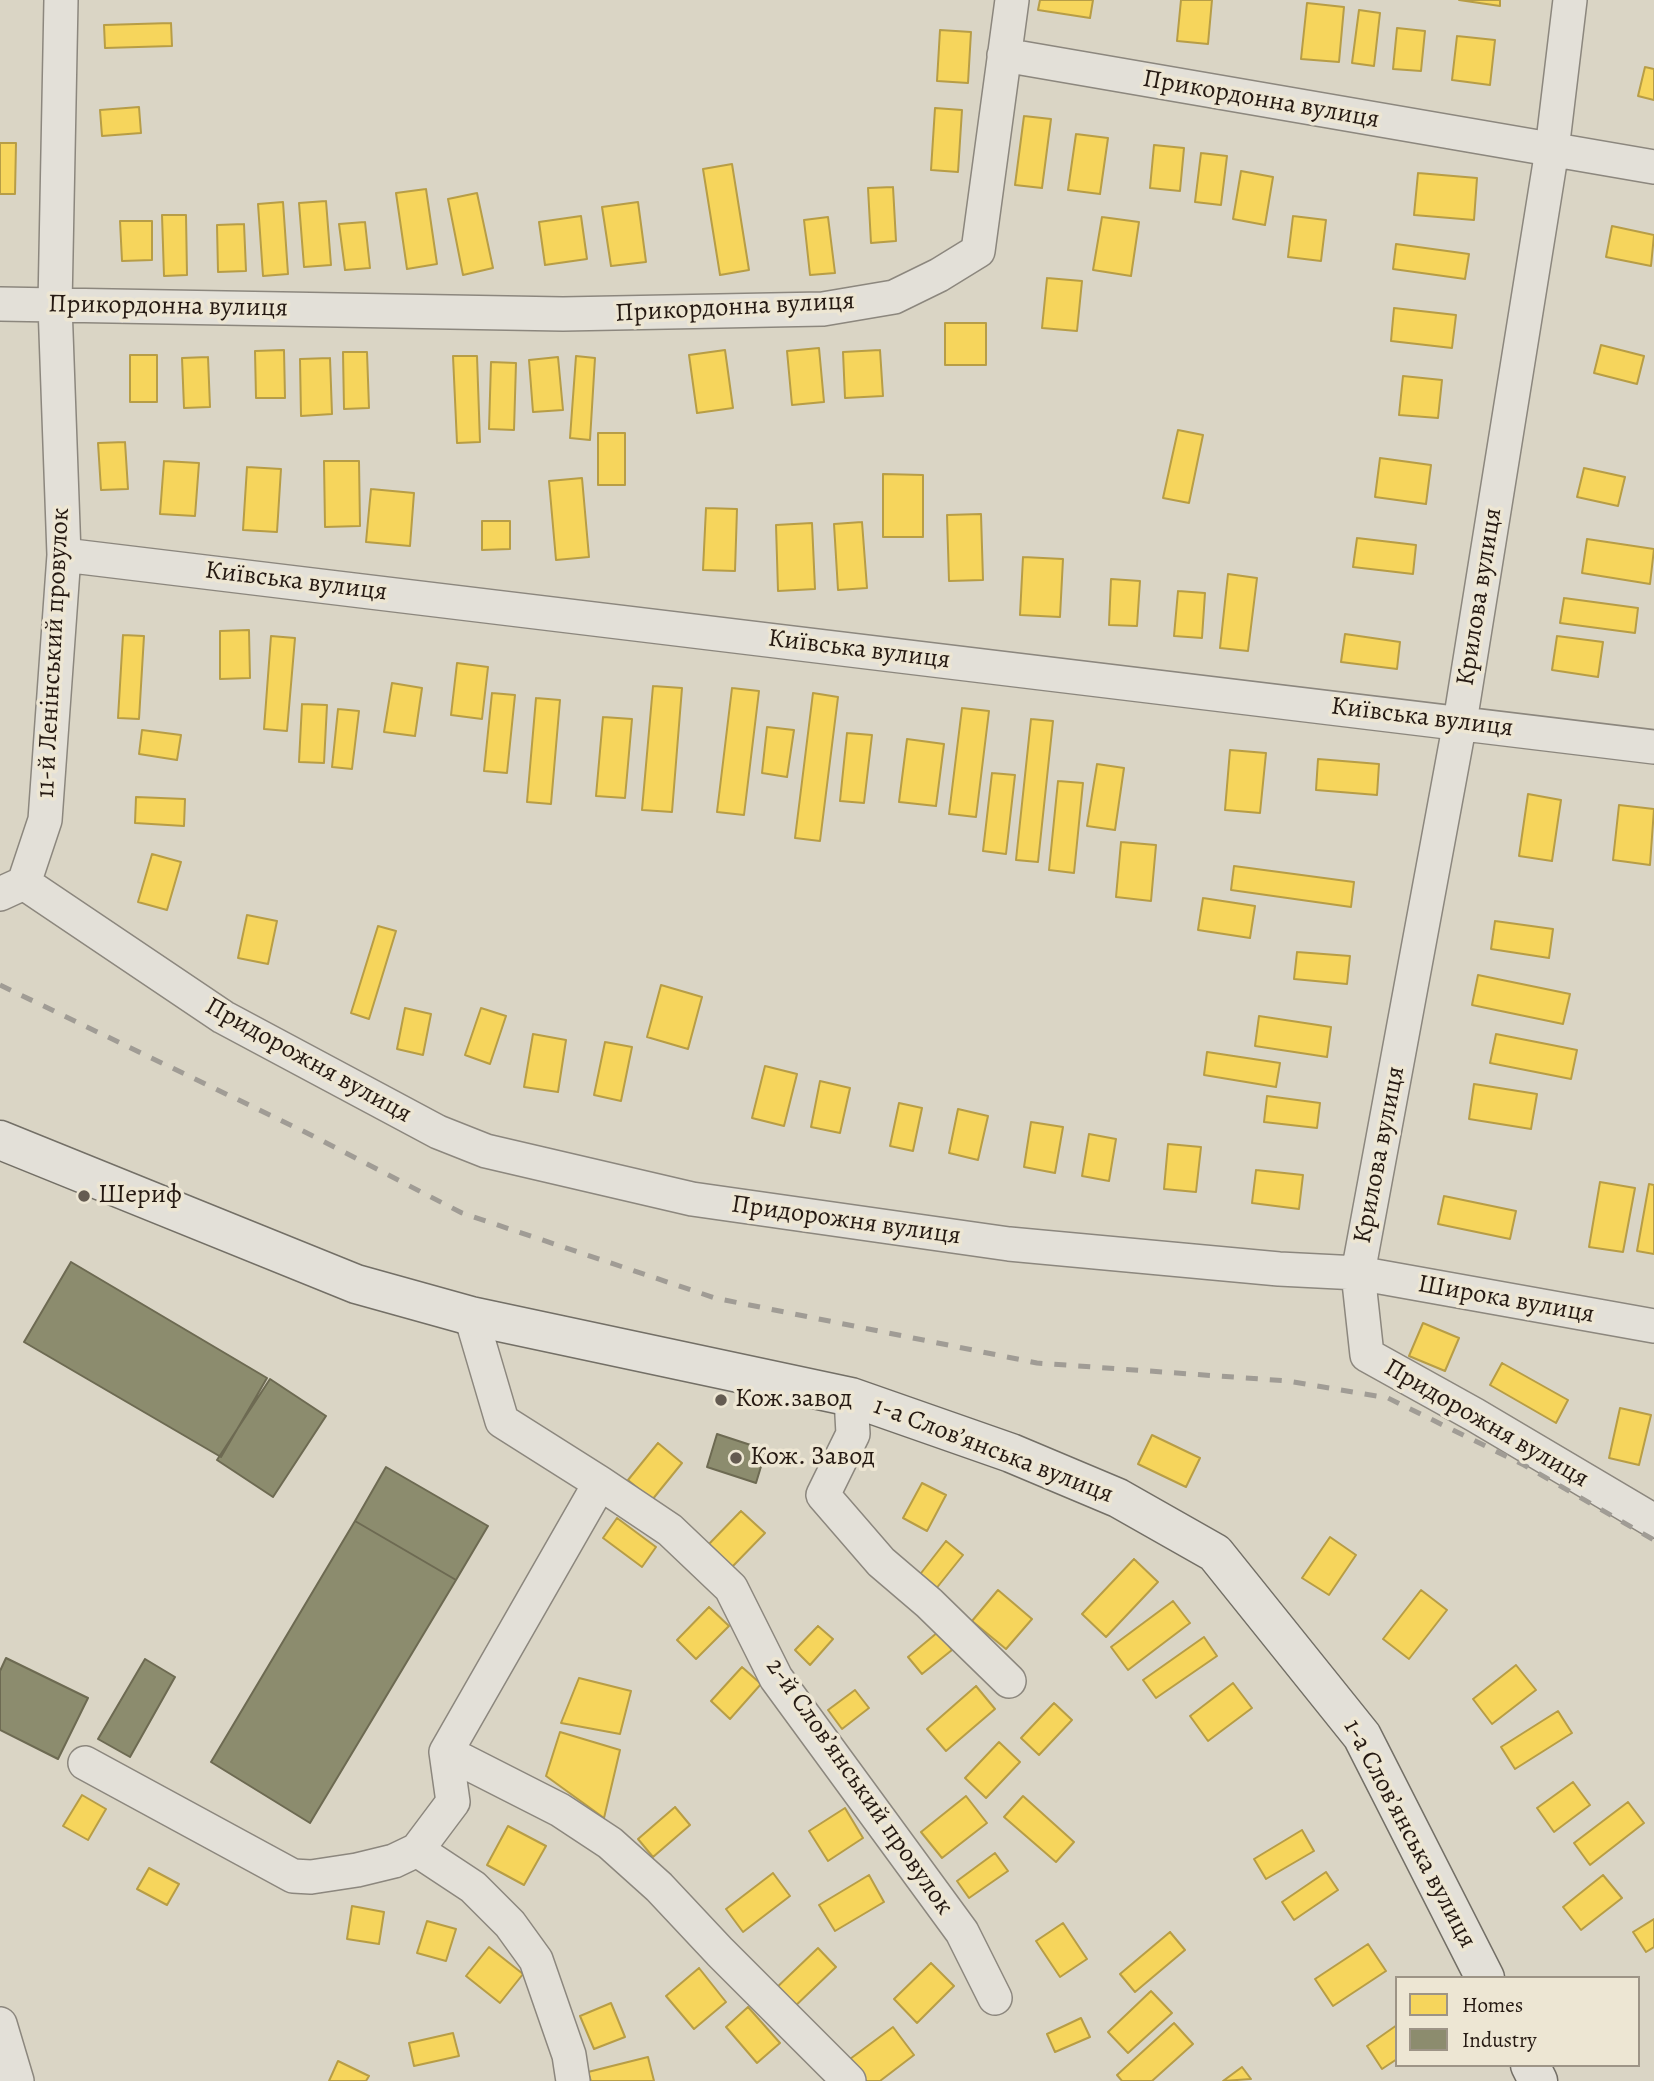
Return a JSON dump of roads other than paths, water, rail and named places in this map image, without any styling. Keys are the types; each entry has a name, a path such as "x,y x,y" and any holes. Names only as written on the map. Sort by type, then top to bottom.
{"street":[{"name":"11-й Ленінський провулок","path":"12,888 45,820 64,555 55,305 61,0"},
{"path":"1004,55 1012,0"},
{"name":"Крилова вулиця","path":"1358,1273 1460,722 1552,150 1570,0"},
{"name":"Прикордонна вулиця","path":"0,304 563,314 823,309 894,297 939,275 978,251 1004,55 1654,167"},
{"name":"Київська вулиця","path":"64,555 1654,747"},
{"name":"Придорожня вулиця","path":"12,888 222,1017 438,1132 486,1151 692,1199 981,1241 1279,1269 1358,1273 1367,1355 1475,1415 1654,1521"},
{"name":"1-а Слов’янська вулиця","path":"0,1140 356,1284 471,1316 851,1397 1011,1453 1118,1498 1215,1553 1362,1736 1484,1976"},
{"name":"Широка вулиця","path":"1358,1273 1654,1326"},
{"name":"2-й Слов’янський провулок","path":"471,1316 502,1421 670,1530 732,1588 776,1678 962,1932 995,1998"},
{"path":"851,1397 853,1434 823,1494 881,1562 1009,1681"},
{"path":"85,1763 293,1876 311,1877 357,1870 394,1861 417,1850 453,1802 446,1752 600,1483"},
{"path":"446,1752 560,1810 610,1843 659,1887 849,2081"},
{"path":"417,1850 473,1888 510,1924 536,1959 569,2055 573,2081"},
{"path":"0,2024 17,2081"}],"railway":[{"path":"0,985 303,1131 462,1213 715,1298 1037,1363 1288,1381 1388,1398 1524,1465 1654,1540"}],"place":[{"name":"Шериф","path":"84,1196"},
{"name":"Кож.завод","path":"721,1400"},
{"name":"Кож. Завод","path":"736,1458"}]}
